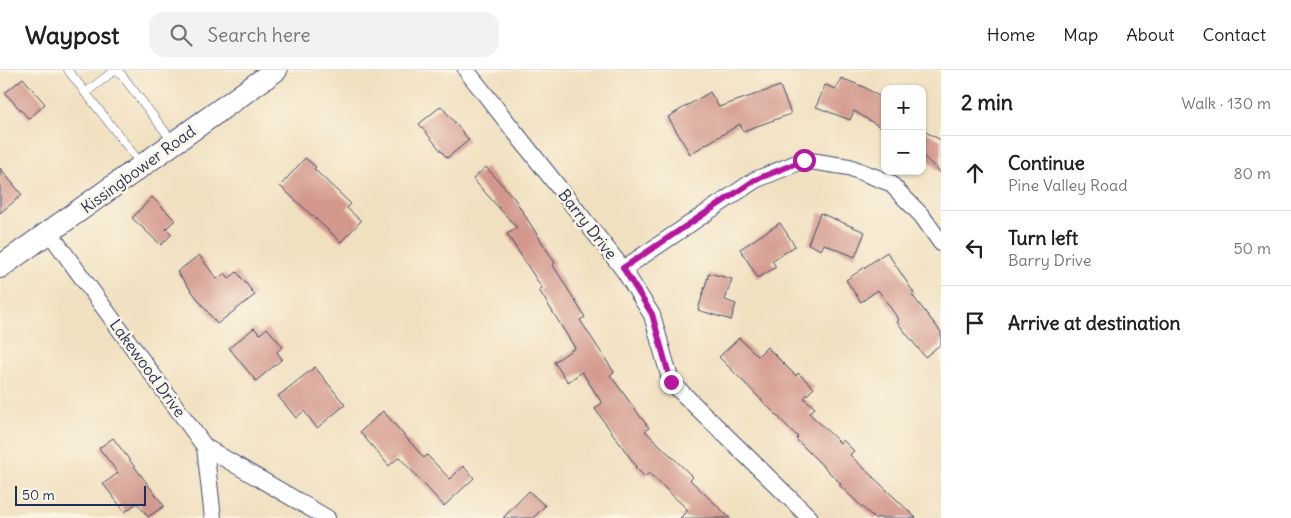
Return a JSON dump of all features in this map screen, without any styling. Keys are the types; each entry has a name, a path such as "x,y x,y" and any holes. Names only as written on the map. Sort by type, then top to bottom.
{"street":[{"name":"Kissingbower Road","path":"0,267 276,70"},
{"name":"Barry Drive","path":"466,70 623,268 652,314 671,382 810,518"},
{"path":"623,268 755,180 804,160 849,167 890,183 922,216 941,243"},
{"name":"Lakewood Drive","path":"48,232 205,447 213,518"},
{"path":"205,447 327,518"}],"lane":[{"path":"68,70 142,166"},
{"path":"86,93 117,70 174,143"}],"building":[{"path":"23,78 45,104 29,119 5,93"},
{"path":"841,78 864,87 881,98 881,128 854,111 850,120 816,107 825,85 836,89"},
{"path":"780,86 791,114 743,131 740,124 690,154 668,117 710,92 719,107"},
{"path":"441,106 469,140 447,158 419,124"},
{"path":"926,132 941,140 941,173 926,159"},
{"path":"305,158 351,204 347,208 361,221 341,242 280,186"},
{"path":"486,167 514,198 555,263 553,265 585,317 580,320 614,372 610,375 649,428 645,431 693,477 690,480 730,518 680,518 688,510 649,473 645,477 635,467 595,409 602,403 582,372 568,382 554,362 575,348 539,290 542,288 507,234 517,228 473,179"},
{"path":"0,168 22,195 0,213"},
{"path":"152,197 175,220 166,229 172,234 161,245 132,218"},
{"path":"820,213 865,232 855,257 824,244 821,250 808,244"},
{"path":"780,223 795,246 772,261 776,267 758,278 740,249"},
{"path":"887,252 914,293 912,295 941,332 941,344 925,357 897,322 899,320 878,290 861,302 846,280"},
{"path":"199,255 217,279 225,273 229,278 237,272 255,295 217,324 177,272"},
{"path":"709,273 732,279 725,300 736,304 731,320 698,310"},
{"path":"254,328 260,334 267,328 283,347 277,352 282,359 256,381 229,348"},
{"path":"739,338 758,356 767,347 796,376 798,373 814,388 804,398 815,408 809,413 840,443 843,440 854,451 850,455 916,518 874,518 839,485 841,484 796,439 798,437 719,357"},
{"path":"315,367 345,405 317,428 304,411 296,418 278,396"},
{"path":"383,411 424,458 427,455 450,479 463,466 474,478 444,506 399,457 389,466 360,432"},
{"path":"113,438 164,506 148,517 137,503 125,512 103,484 118,473 99,448"},
{"path":"529,491 545,506 533,518 503,518"}],"route":[{"path":"671,382 652,314 623,268 755,180 804,160"}]}
